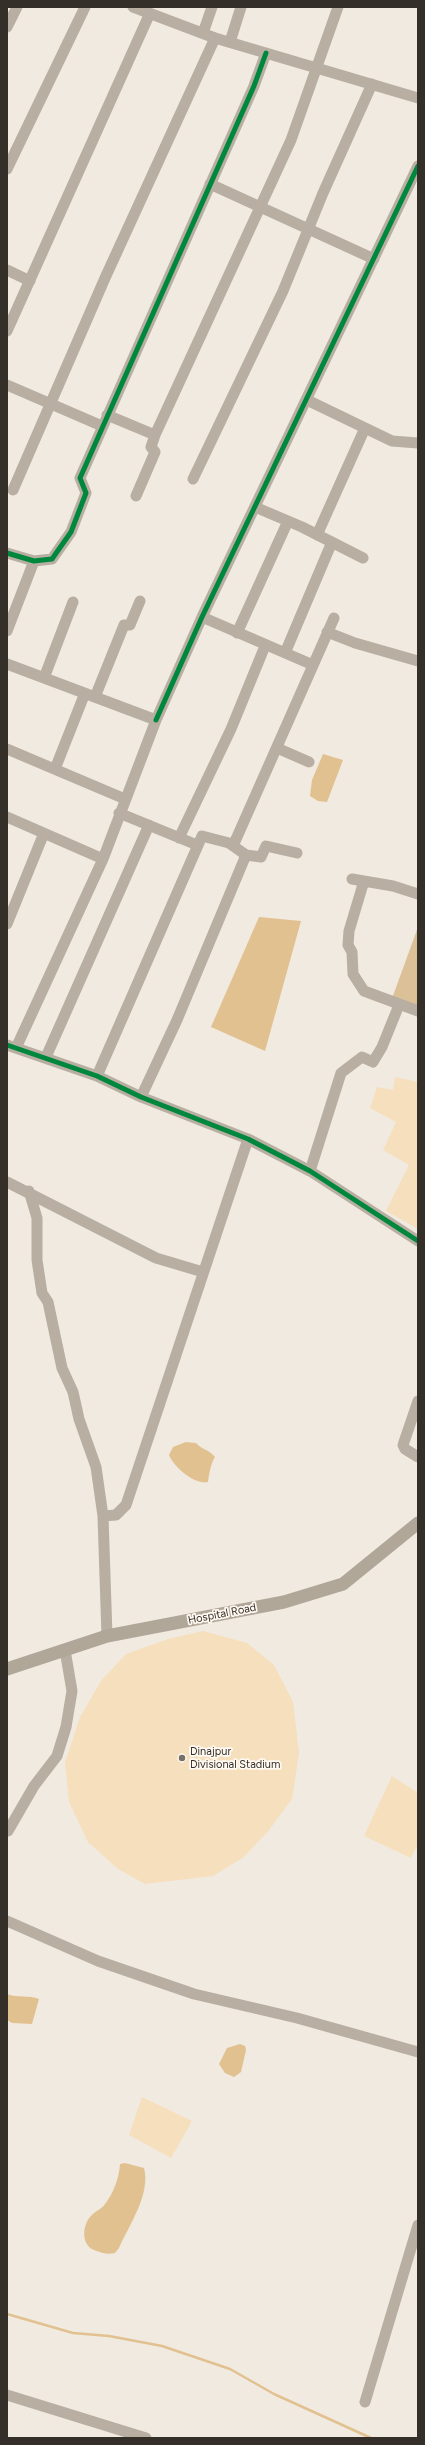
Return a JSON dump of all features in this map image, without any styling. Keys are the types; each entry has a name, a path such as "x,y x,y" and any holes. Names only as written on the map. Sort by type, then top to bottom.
{"main road":[{"name":"Hospital Road","path":"7,1669 107,1636 284,1602 343,1584 418,1523"}],"street":[{"path":"7,27 17,7"},
{"path":"7,169 85,7"},
{"path":"133,7 215,38 418,98"},
{"path":"204,33 212,7"},
{"path":"230,42 241,7"},
{"path":"136,496 155,452 151,447 155,435 291,140 338,7"},
{"path":"8,325 30,281 150,13"},
{"path":"13,490 102,285 215,38"},
{"path":"7,553 34,561 52,559 71,532 86,492 80,478 254,86 266,53"},
{"path":"193,480 283,292 372,84"},
{"path":"418,166 202,617 156,720 119,813 103,859 11,1047 46,1057 97,1076 141,1097 248,1139 310,1171 418,1241"},
{"path":"210,184 374,259"},
{"path":"7,270 30,281"},
{"path":"7,385 102,426"},
{"path":"307,400 392,441 418,443"},
{"path":"107,415 155,435"},
{"path":"317,535 365,428"},
{"path":"255,507 288,521 363,558"},
{"path":"237,633 288,521"},
{"path":"285,653 332,542"},
{"path":"7,631 34,561"},
{"path":"55,769 124,625 130,626 140,601"},
{"path":"44,678 73,602"},
{"path":"202,617 265,646 313,665"},
{"path":"232,846 334,618"},
{"path":"327,632 355,643 418,661"},
{"path":"179,838 231,729 265,646"},
{"path":"7,664 156,720"},
{"path":"277,748 309,762"},
{"path":"7,749 125,799"},
{"path":"119,813 197,845"},
{"path":"7,816 103,859"},
{"path":"46,1057 149,825"},
{"path":"7,924 44,833"},
{"path":"97,1076 202,836 232,846 246,855 261,857 266,846 297,853"},
{"path":"141,1097 177,1020 246,855"},
{"path":"418,894 393,886 358,880 348,944 352,952 353,974 364,991 418,1011"},
{"path":"310,1171 341,1073 362,1057 373,1062 390,1030 399,1005"},
{"path":"103,1516 116,1515 126,1505 248,1139"},
{"path":"7,1182 156,1258 203,1272"},
{"path":"28,1192 37,1218 37,1260 42,1293 48,1302 62,1368 73,1392 79,1419 96,1467 103,1516 107,1636"},
{"path":"418,1400 403,1445 405,1449 418,1457"},
{"path":"8,1831 34,1786 57,1756 66,1727 72,1691 64,1650"},
{"path":"7,1921 98,1961 194,1994 297,2018 418,2052"},
{"path":"365,2402 418,2225"},
{"path":"7,2395 146,2438"}],"shaded area":[{"path":"323,754 343,760 327,802 318,801 310,796 312,780"},
{"path":"259,917 301,921 265,1051 211,1027"},
{"path":"418,927 418,1016 390,1004"},
{"path":"395,1077 418,1082 418,1229 386,1211 409,1165 383,1150 396,1122 370,1108 377,1087 393,1090"},
{"path":"186,1442 196,1443 215,1457 211,1465 208,1482 197,1481 185,1474 175,1465 169,1455 173,1447"},
{"name":"Dinajpur Divisional Stadium","path":"203,1631 247,1643 274,1665 293,1702 299,1753 292,1799 269,1830 244,1857 213,1876 145,1884 118,1869 88,1842 69,1802 65,1763 80,1717 101,1681 126,1654 168,1639"},
{"path":"392,1776 418,1793 418,1844 411,1858 364,1836"},
{"path":"7,1994 39,1999 32,2024 12,2023 7,2020"},
{"path":"240,2044 245,2046 246,2050 241,2072 234,2077 225,2073 219,2064 227,2048"},
{"path":"142,2097 192,2121 171,2158 129,2135"},
{"path":"125,2163 144,2168 145,2178 142,2199 119,2248 115,2253 102,2253 94,2250 87,2244 84,2234 86,2224 94,2213 104,2206 116,2185 120,2164"}],"waterway":[{"path":"7,2314 73,2333 109,2336 162,2346 230,2369 274,2394 371,2438"}],"cycle path":[{"path":"7,553 34,561 52,559 71,532 86,493 80,478 254,86 266,53"},
{"path":"156,720 202,617 418,166"},
{"path":"7,1045 97,1076 141,1097 248,1139 310,1171 418,1241"}],"place":[{"name":"Dinajpur Divisional Stadium","path":"182,1758"}]}
